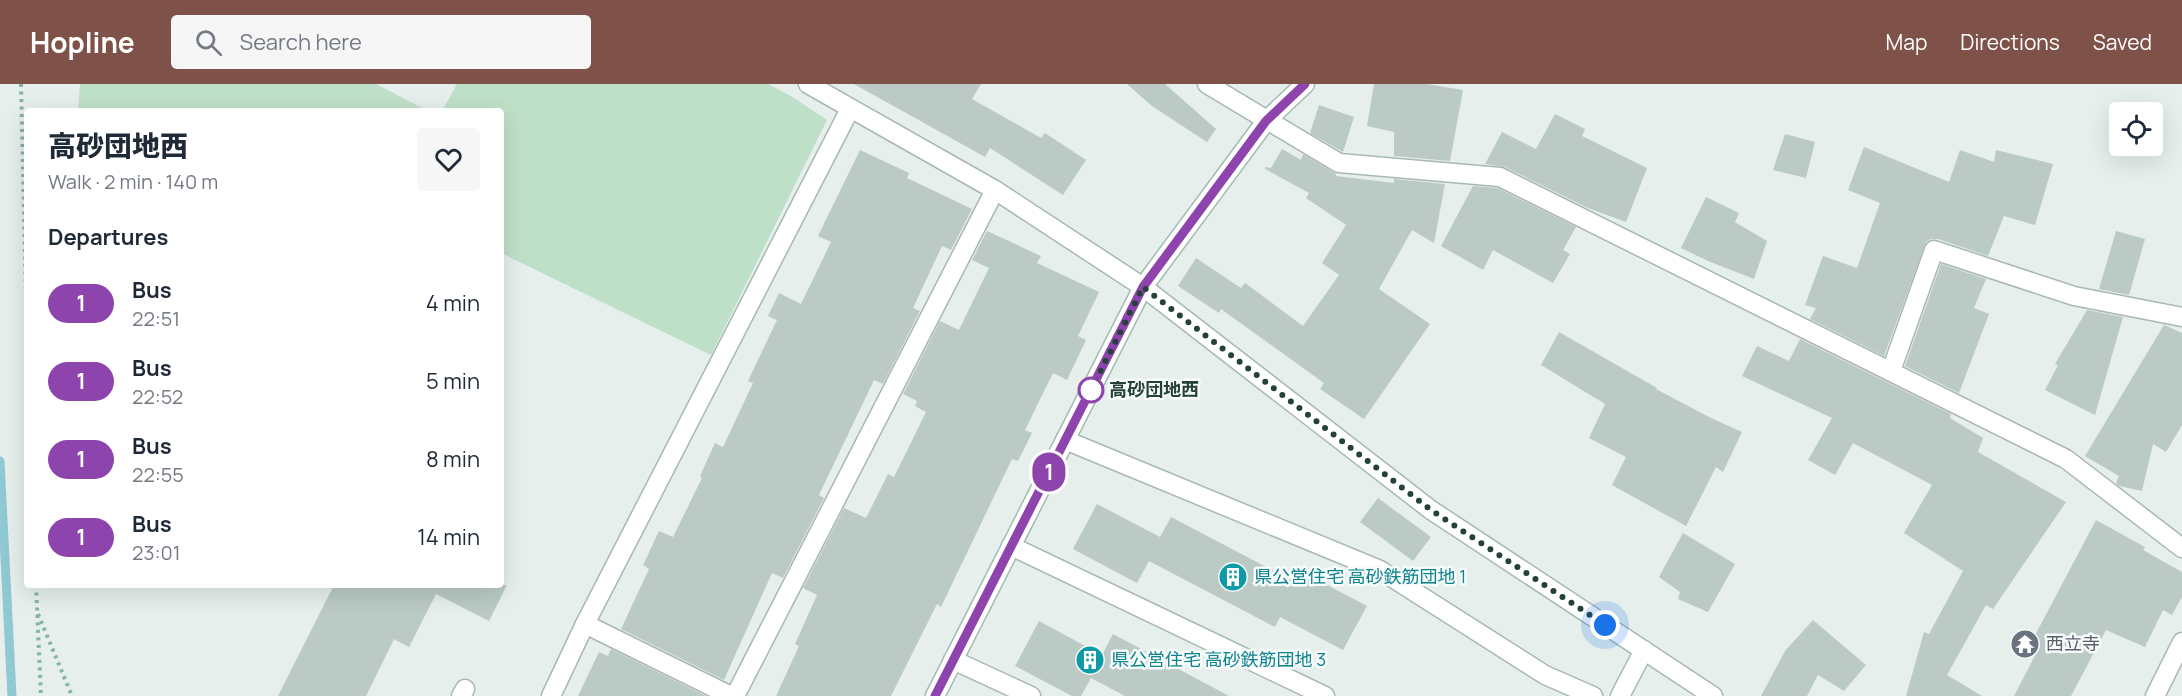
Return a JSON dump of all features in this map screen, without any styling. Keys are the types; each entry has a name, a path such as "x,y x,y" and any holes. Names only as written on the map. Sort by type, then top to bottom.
{"street":[{"path":"808,84 995,190 1143,287 1431,510 1713,696"},
{"path":"1207,84 1339,163 1500,177 2066,459 2182,548"},
{"path":"935,696 1143,287 1266,121 1305,84"},
{"path":"551,696 585,624 850,109"},
{"path":"735,696 995,190"},
{"path":"1891,371 1934,250 2074,296 2182,317"},
{"path":"1065,440 1380,570 1545,675 1593,696"},
{"path":"1011,546 1325,696"},
{"path":"585,624 731,696"},
{"path":"2155,696 2182,642"},
{"path":"1620,696 1644,650"},
{"path":"953,660 1031,696"}],"path":[{"path":"21,84 24,210"},
{"path":"36,588 41,696"},
{"path":"37,610 72,696"}],"green space":[{"path":"80,84 376,84 422,108 78,108"},
{"path":"457,84 768,84 827,120 711,355 504,254 504,108 444,108"}],"building":[{"path":"854,84 981,84 972,99 1041,138 1045,133 1086,160 1063,195 990,148 985,157"},
{"path":"1127,84 1165,84 1216,129 1207,142 1152,106"},
{"path":"1374,84 1427,84 1463,90 1450,161 1394,156 1394,132 1367,126"},
{"path":"1319,105 1354,117 1343,152 1310,133"},
{"path":"1555,114 1585,129 1582,136 1647,168 1626,222 1588,208 1505,167 1485,164 1502,132 1536,149"},
{"path":"1785,134 1815,142 1806,178 1773,170"},
{"path":"1864,147 1949,182 1960,150 1994,162 1996,150 2053,164 2035,225 2004,216 1988,256 1938,239 1926,242 1884,356 1810,319 1816,308 1805,305 1823,256 1857,268 1880,203 1848,190"},
{"path":"1282,149 1301,160 1303,154 1336,176 1394,183 1394,179 1445,184 1434,243 1412,230 1379,289 1430,324 1364,419 1320,389 1324,383 1221,309 1219,313 1178,286 1196,258 1241,288 1245,283 1303,326 1339,275 1322,263 1346,225 1306,198 1309,193 1265,169 1265,167 1271,168"},
{"path":"860,150 909,173 907,178 972,209 951,250 942,246 913,308 920,311 883,384 874,380 819,495 824,498 783,578 772,573 724,680 621,629 649,569 643,565 659,531 673,537 702,478 700,476 715,443 723,447 753,383 748,381 777,320 768,316 779,293 801,304 831,242 818,236"},
{"path":"1473,186 1497,188 1576,227 1563,250 1570,254 1553,283 1493,250 1483,270 1441,246"},
{"path":"1706,197 1739,213 1735,222 1767,241 1754,279 1681,248"},
{"path":"987,231 1041,256 1037,263 1099,292 1078,336 1086,340 1067,380 1053,373 1025,430 1032,433 1018,461 1012,459 941,607 937,604 891,696 776,696 799,646 795,644 817,595 803,588 844,508 866,518 888,474 894,477 926,412 915,406 917,401 903,394 940,321 959,330 989,268 972,260"},
{"path":"2116,231 2145,239 2129,295 2099,289"},
{"path":"1941,264 1986,279 1974,308 1989,314 1959,393 1905,366"},
{"path":"2087,310 2123,317 2095,415 2045,390 2058,365 2055,364"},
{"path":"2164,325 2182,333 2182,425 2166,452 2153,444 2142,491 2119,486 2116,483 2119,476 2085,456"},
{"path":"1559,332 1656,389 1742,432 1723,472 1716,467 1686,526 1612,485 1626,457 1589,438 1605,404 1541,365"},
{"path":"1800,339 1951,414 1950,418 1983,438 1978,452 2066,502 1993,609 1986,605 1947,675 1982,696 1906,696 1924,632 1929,634 1963,571 1904,533 1932,485 1853,443 1835,475 1808,460 1832,418 1742,376 1757,346 1789,361"},
{"path":"1378,498 1431,537 1413,561 1360,522"},
{"name":"県公営住宅 高砂鉄筋団地 1","path":"1097,504 1160,537 1171,517 1297,583 1303,572 1367,606 1343,650 1280,617 1275,627 1149,561 1137,583 1073,549"},
{"path":"2096,520 2145,547 2143,550 2182,572 2182,597 2172,615 2163,610 2145,647 2106,630 2071,696 2014,696 2040,646 2032,641"},
{"path":"1683,533 1735,564 1708,612 1678,599 1680,592 1659,577"},
{"path":"504,585 507,585 489,621 436,594 409,647 394,639 366,696 278,696 332,588 504,588"},
{"path":"1813,620 1866,665 1844,691 1818,675 1807,696 1761,696 1785,651"},
{"name":"県公営住宅 高砂鉄筋団地 3","path":"1039,621 1102,655 1113,634 1229,696 1125,696 1091,678 1081,696 1072,696 1015,666"},
{"path":"611,649 706,696 578,696 599,652 608,656"}],"waterway":[{"path":"0,461 12,696"}],"bus line":[{"name":"1","path":"935,696 1143,287 1266,121 1305,84"}],"place":[{"name":"高砂団地西","path":"1091,390"},
{"name":"県公営住宅 高砂鉄筋団地 1","path":"1233,577"},
{"name":"西立寺","path":"2025,644"},
{"name":"県公営住宅 高砂鉄筋団地 3","path":"1090,660"}],"route":[{"path":"1091,390 1143,287 1431,510 1605,625"}]}
